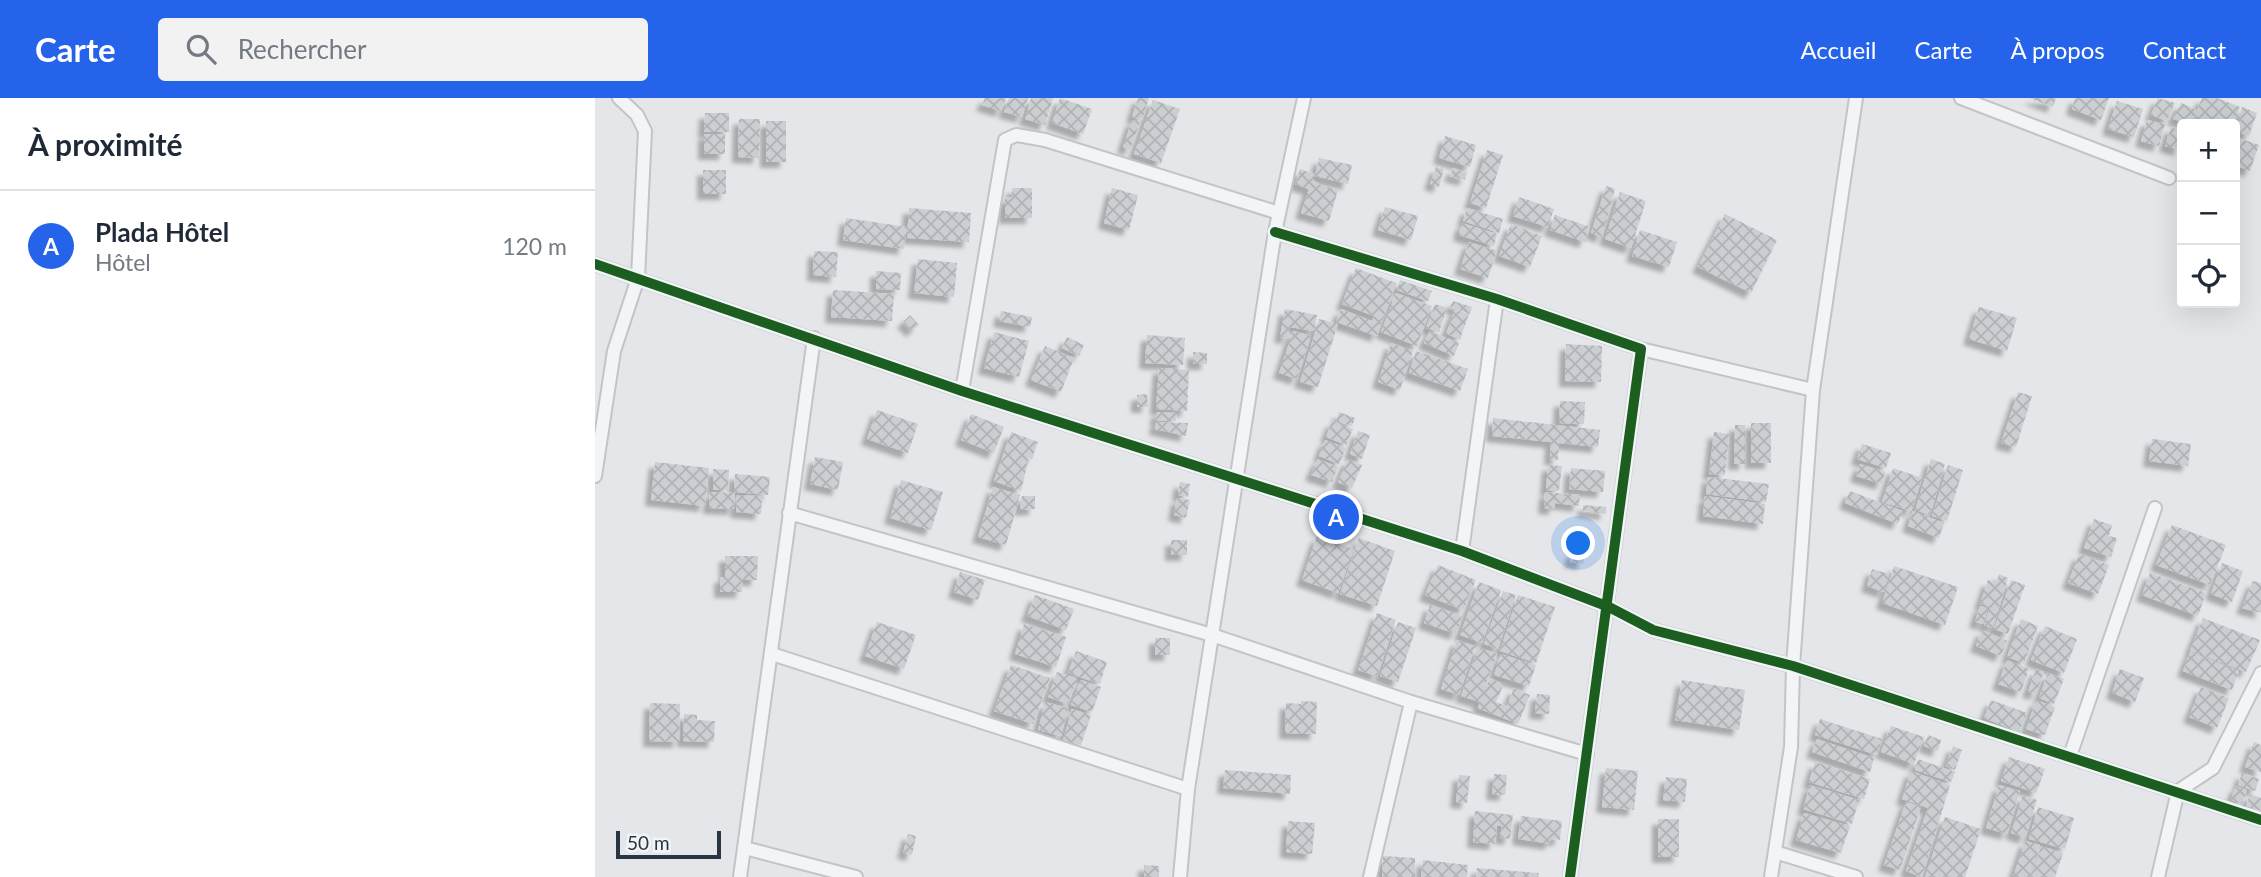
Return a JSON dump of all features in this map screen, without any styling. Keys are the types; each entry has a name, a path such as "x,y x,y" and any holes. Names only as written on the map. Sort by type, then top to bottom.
{"street":[{"path":"595,476 598,428 614,351 638,278 645,131 637,115 619,98"},
{"path":"1179,877 1188,789 1275,232 1304,98"},
{"path":"1771,877 1791,747 1793,666 1813,390 1856,98"},
{"path":"1961,98 2169,178"},
{"path":"962,391 1005,140 1016,135 1045,140 1279,212"},
{"path":"1275,232 1497,299 1641,349 1813,390"},
{"path":"595,264 962,391 1462,551 1609,607 1653,630 1793,666 2261,820"},
{"path":"1462,551 1497,299"},
{"path":"740,877 814,338"},
{"path":"1570,877 1609,607 1641,349"},
{"path":"2070,756 2155,508"},
{"path":"789,513 1212,635 1411,702 1587,754"},
{"path":"772,654 1188,789"},
{"path":"2158,877 2178,792 2213,768 2261,673"},
{"path":"1370,877 1411,702"},
{"path":"745,848 856,877"},
{"path":"1775,852 1856,877"}],"building":[{"path":"985,98 1006,98 1001,111 982,105"},
{"path":"1009,98 1028,98 1022,117 1004,112"},
{"path":"1031,98 1053,98 1045,125 1025,119"},
{"path":"1060,98 1092,109 1083,134 1052,123"},
{"path":"1138,98 1149,98 1142,120 1132,117"},
{"path":"2029,98 2056,98 2053,107"},
{"path":"2075,98 2109,98 2101,120 2072,109"},
{"path":"2158,98 2175,103 2167,121 2151,115"},
{"path":"2202,98 2217,98 2240,107 2236,119 2194,118"},
{"path":"1153,100 1180,109 1161,163 1134,154"},
{"path":"2117,101 2143,109 2134,137 2108,129"},
{"path":"2181,103 2197,110 2192,119 2173,119"},
{"path":"2242,107 2257,113 2249,136 2240,133 2238,119"},
{"path":"705,113 729,113 729,132 704,132"},
{"path":"739,119 760,119 759,158 738,157"},
{"path":"1132,120 1140,122 1130,150 1123,147"},
{"path":"2147,120 2165,124 2159,146 2141,141"},
{"path":"766,121 786,121 786,162 766,162"},
{"path":"2171,127 2177,129 2177,149 2165,146"},
{"path":"704,134 725,134 725,154 704,154"},
{"path":"1445,136 1476,145 1470,167 1439,158"},
{"path":"2240,139 2259,145 2250,171 2240,167"},
{"path":"1487,150 1503,155 1486,208 1470,203"},
{"path":"1319,158 1352,165 1348,184 1315,176"},
{"path":"1436,167 1444,169 1439,187 1430,184"},
{"path":"1453,168 1467,173 1465,180 1450,176"},
{"path":"1300,169 1315,174 1313,180 1320,185 1338,190 1329,221 1301,213 1309,189 1295,184"},
{"path":"703,170 726,170 726,194 703,194"},
{"path":"1606,186 1615,189 1602,237 1591,233"},
{"path":"1012,188 1032,188 1032,218 1005,218 1005,198 1012,197"},
{"path":"1112,188 1138,195 1129,230 1104,223"},
{"path":"1620,192 1646,201 1631,248 1605,239"},
{"path":"1519,197 1554,209 1548,227 1513,216"},
{"path":"1385,207 1418,216 1411,240 1378,230"},
{"path":"909,208 971,213 969,242 907,238"},
{"path":"1467,208 1503,219 1499,233 1463,221"},
{"path":"1725,214 1777,240 1751,293 1698,267"},
{"path":"1555,215 1590,227 1585,242 1550,230"},
{"path":"846,218 907,227 904,249 843,240"},
{"path":"1462,223 1497,234 1494,246 1459,235"},
{"path":"1511,224 1542,236 1530,267 1499,256"},
{"path":"1640,230 1677,242 1669,267 1632,256"},
{"path":"1469,242 1497,251 1488,278 1460,269"},
{"path":"814,251 838,252 836,277 813,275"},
{"path":"918,259 957,263 954,297 914,293"},
{"path":"1356,268 1396,283 1377,336 1336,322 1341,309 1372,321 1374,316 1342,304"},
{"path":"876,271 901,273 900,290 876,289"},
{"path":"1400,280 1432,291 1428,301 1397,290"},
{"path":"833,290 894,294 892,321 831,317"},
{"path":"1396,293 1432,306 1417,346 1381,332"},
{"path":"1453,301 1472,307 1470,314 1450,307"},
{"path":"1435,304 1447,308 1439,332 1426,328"},
{"path":"1979,307 2017,318 2007,351 1969,339"},
{"path":"1285,309 1317,315 1314,331 1290,327 1288,338 1280,337"},
{"path":"1455,310 1469,314 1460,339 1446,334"},
{"path":"1001,311 1032,317 1030,327 999,321"},
{"path":"910,315 919,325 912,331 903,322"},
{"path":"1319,319 1338,324 1318,387 1300,382"},
{"path":"1293,331 1311,336 1297,379 1279,373"},
{"path":"1430,331 1459,343 1454,356 1424,343"},
{"path":"994,332 1029,341 1019,377 984,368"},
{"path":"1147,335 1185,338 1183,365 1145,363"},
{"path":"1067,337 1084,345 1079,356 1062,348"},
{"path":"1391,343 1413,351 1400,390 1378,382"},
{"path":"1566,344 1602,346 1601,382 1565,381"},
{"path":"1045,346 1074,358 1061,392 1031,380"},
{"path":"1416,351 1468,369 1460,391 1409,373"},
{"path":"1193,352 1207,353 1207,364 1193,364"},
{"path":"1159,368 1189,370 1187,411 1156,409"},
{"path":"2018,392 2032,396 2016,447 2001,443"},
{"path":"1147,394 1148,407 1137,407 1137,395"},
{"path":"1560,401 1585,402 1584,424 1559,423"},
{"path":"877,410 918,424 908,453 867,439"},
{"path":"1157,412 1177,413 1176,421 1156,421"},
{"path":"1339,412 1355,418 1352,426 1336,421"},
{"path":"971,414 1004,427 994,453 961,440"},
{"path":"1493,418 1600,430 1598,447 1559,443 1558,460 1550,459 1551,442 1492,436"},
{"path":"1332,421 1353,429 1346,445 1326,437"},
{"path":"1156,422 1188,423 1186,436 1155,429"},
{"path":"1751,423 1771,423 1771,463 1751,463"},
{"path":"1735,425 1745,425 1745,464 1734,464"},
{"path":"1358,431 1370,435 1362,459 1350,454"},
{"path":"1011,432 1038,442 1032,459 1029,457 1021,491 994,481"},
{"path":"1714,432 1729,434 1725,475 1709,474"},
{"path":"2152,439 2191,444 2188,466 2149,461"},
{"path":"1325,440 1346,448 1339,464 1319,456"},
{"path":"1862,444 1891,453 1886,468 1857,459"},
{"path":"815,457 843,462 838,490 810,484"},
{"path":"1318,459 1338,467 1332,482 1311,475"},
{"path":"1348,459 1362,465 1352,488 1338,482"},
{"path":"1931,459 1945,464 1930,515 1915,510"},
{"path":"655,462 709,468 705,506 651,500"},
{"path":"1860,464 1885,472 1882,484 1856,476"},
{"path":"1548,465 1562,466 1559,491 1546,490"},
{"path":"1948,465 1963,470 1947,521 1932,516"},
{"path":"1571,468 1605,471 1603,492 1569,489"},
{"path":"1893,468 1922,478 1911,511 1882,502"},
{"path":"713,469 729,470 728,490 713,490"},
{"path":"735,474 770,477 768,495 734,492"},
{"path":"1708,477 1769,484 1766,502 1706,494"},
{"path":"901,480 943,492 931,530 890,518"},
{"path":"1180,482 1190,484 1188,497 1178,495"},
{"path":"993,487 1020,495 1006,545 978,537"},
{"path":"1850,491 1903,511 1898,524 1845,503"},
{"path":"710,492 735,493 734,509 709,508"},
{"path":"1545,492 1580,495 1579,506 1555,503 1555,509 1544,508"},
{"path":"737,495 762,496 761,514 736,512"},
{"path":"1022,496 1035,496 1035,509 1020,510"},
{"path":"1705,496 1765,504 1763,524 1703,516"},
{"path":"1177,498 1190,500 1186,518 1174,515"},
{"path":"1583,505 1606,507 1606,514 1583,511"},
{"path":"1913,511 1944,523 1939,538 1908,526"},
{"path":"2094,519 2112,525 2109,536 2117,538 2111,557 2084,548"},
{"path":"2172,525 2226,545 2210,585 2156,565"},
{"path":"1317,536 1354,549 1338,593 1302,580"},
{"path":"1359,538 1395,551 1377,606 1340,594"},
{"path":"1171,540 1187,540 1187,555 1171,555"},
{"path":"1572,551 1585,553 1583,564 1570,562"},
{"path":"2079,554 2109,565 2098,594 2068,583"},
{"path":"725,556 758,556 757,580 744,580 743,576 742,592 720,592 720,577 725,577"},
{"path":"2222,563 2243,571 2232,602 2211,594"},
{"path":"1438,565 1476,580 1463,610 1425,595"},
{"path":"1894,566 1958,587 1945,625 1882,603"},
{"path":"1872,569 1889,574 1884,592 1867,586"},
{"path":"960,572 985,580 978,600 954,592"},
{"path":"2150,573 2206,593 2198,616 2142,595"},
{"path":"1999,574 2008,578 1993,628 1984,625 1990,607 1980,604 1988,580 1996,583"},
{"path":"2011,580 2025,585 2008,634 1994,629"},
{"path":"2253,581 2261,583 2261,613 2242,608"},
{"path":"1479,582 1501,590 1482,643 1460,635"},
{"path":"1503,591 1516,595 1498,649 1484,644"},
{"path":"1035,595 1074,609 1066,630 1027,616"},
{"path":"1518,595 1555,607 1536,663 1500,651"},
{"path":"1430,605 1462,616 1456,634 1424,623"},
{"path":"1980,606 1988,608 1983,624 1975,622"},
{"path":"1377,613 1396,620 1377,676 1358,670"},
{"path":"2203,618 2260,640 2246,672 2190,651"},
{"path":"2021,619 2038,626 2024,663 2007,657"},
{"path":"877,622 916,635 904,669 865,656"},
{"path":"1398,622 1416,628 1398,682 1380,676"},
{"path":"1024,624 1066,637 1056,667 1015,654"},
{"path":"2045,626 2077,639 2064,673 2031,660"},
{"path":"1982,630 2007,641 2001,656 1976,646"},
{"path":"1155,638 1170,638 1170,655 1155,655"},
{"path":"1457,640 1475,646 1459,695 1441,689"},
{"path":"1478,647 1497,654 1482,695 1490,678 1504,684 1496,702 1507,706 1514,688 1530,695 1518,724 1478,708 1480,702 1461,696"},
{"path":"1076,651 1107,662 1100,684 1068,673"},
{"path":"2190,652 2239,671 2232,690 2183,671"},
{"path":"1501,654 1536,665 1529,686 1494,675"},
{"path":"2007,660 2029,669 2021,692 1998,684"},
{"path":"1011,665 1050,678 1033,724 994,711"},
{"path":"2036,669 2044,672 2036,694 2028,692"},
{"path":"2120,669 2144,678 2135,702 2112,693"},
{"path":"1057,672 1077,678 1068,704 1048,697"},
{"path":"2048,673 2064,679 2054,704 2039,698"},
{"path":"1081,680 1101,687 1092,712 1071,705"},
{"path":"1682,680 1745,690 1739,730 1675,720"},
{"path":"2201,687 2229,698 2217,728 2189,717"},
{"path":"1537,694 1550,695 1549,714 1535,713"},
{"path":"1991,700 2027,713 2019,732 1984,718"},
{"path":"2036,700 2055,707 2045,735 2026,729"},
{"path":"1301,701 1317,702 1316,734 1285,733 1286,703 1301,704"},
{"path":"1045,702 1068,708 1061,736 1038,730"},
{"path":"650,703 680,704 679,742 649,741"},
{"path":"1072,709 1091,715 1081,745 1063,740"},
{"path":"684,714 697,715 697,720 715,721 714,742 683,741"},
{"path":"1820,719 1882,739 1877,755 1815,735"},
{"path":"1891,726 1924,737 1914,764 1881,752"},
{"path":"1928,735 1941,740 1938,751 1924,746"},
{"path":"1817,739 1874,758 1870,772 1812,752"},
{"path":"2254,742 2261,745 2261,772 2245,767"},
{"path":"1953,746 1962,750 1955,770 1946,766"},
{"path":"2009,757 2045,769 2036,793 2001,781"},
{"path":"1918,759 1955,772 1951,782 1915,770"},
{"path":"1815,762 1870,779 1864,799 1809,782"},
{"path":"1606,768 1638,771 1634,810 1602,807"},
{"path":"1225,770 1291,775 1290,794 1223,788"},
{"path":"1911,771 1950,785 1922,877 1906,871 1928,808 1902,799"},
{"path":"2242,773 2259,779 2255,791 2238,785"},
{"path":"1494,774 1507,775 1505,795 1492,794"},
{"path":"1459,775 1470,776 1467,803 1456,802"},
{"path":"1666,777 1687,779 1685,802 1663,800"},
{"path":"1810,785 1859,800 1852,824 1803,809"},
{"path":"1999,785 2020,791 2007,834 1986,828"},
{"path":"2236,786 2247,790 2242,804 2231,800"},
{"path":"2250,794 2261,798 2261,811 2246,806"},
{"path":"2023,795 2037,800 2025,838 2011,833"},
{"path":"1906,802 1921,807 1900,870 1884,865"},
{"path":"2038,807 2074,818 2065,849 2029,839"},
{"path":"1475,811 1513,815 1510,839 1500,838 1502,826 1497,826 1495,844 1473,842"},
{"path":"1804,813 1850,826 1841,853 1796,840"},
{"path":"1521,816 1562,821 1560,840 1551,839 1551,844 1518,839"},
{"path":"1945,817 1981,829 1965,877 1925,877"},
{"path":"1658,819 1679,819 1679,857 1658,857"},
{"path":"1288,821 1315,823 1312,854 1286,852"},
{"path":"908,834 916,836 912,855 903,853"},
{"path":"2025,841 2040,845 2030,877 2013,877"},
{"path":"2041,846 2063,853 2055,877 2031,877"},
{"path":"1383,856 1415,858 1415,877 1382,877"},
{"path":"1423,860 1468,865 1467,877 1421,877"},
{"path":"1144,865 1159,866 1159,877 1144,877"},
{"path":"1477,868 1539,873 1538,877 1476,877"}],"cycle path":[{"path":"1275,232 1497,299 1641,349 1570,877"},
{"path":"595,264 962,391 1462,551 1609,607 1653,630 1793,666 2261,820"}],"place":[{"name":"Plada Hôtel","path":"1336,517"}]}
